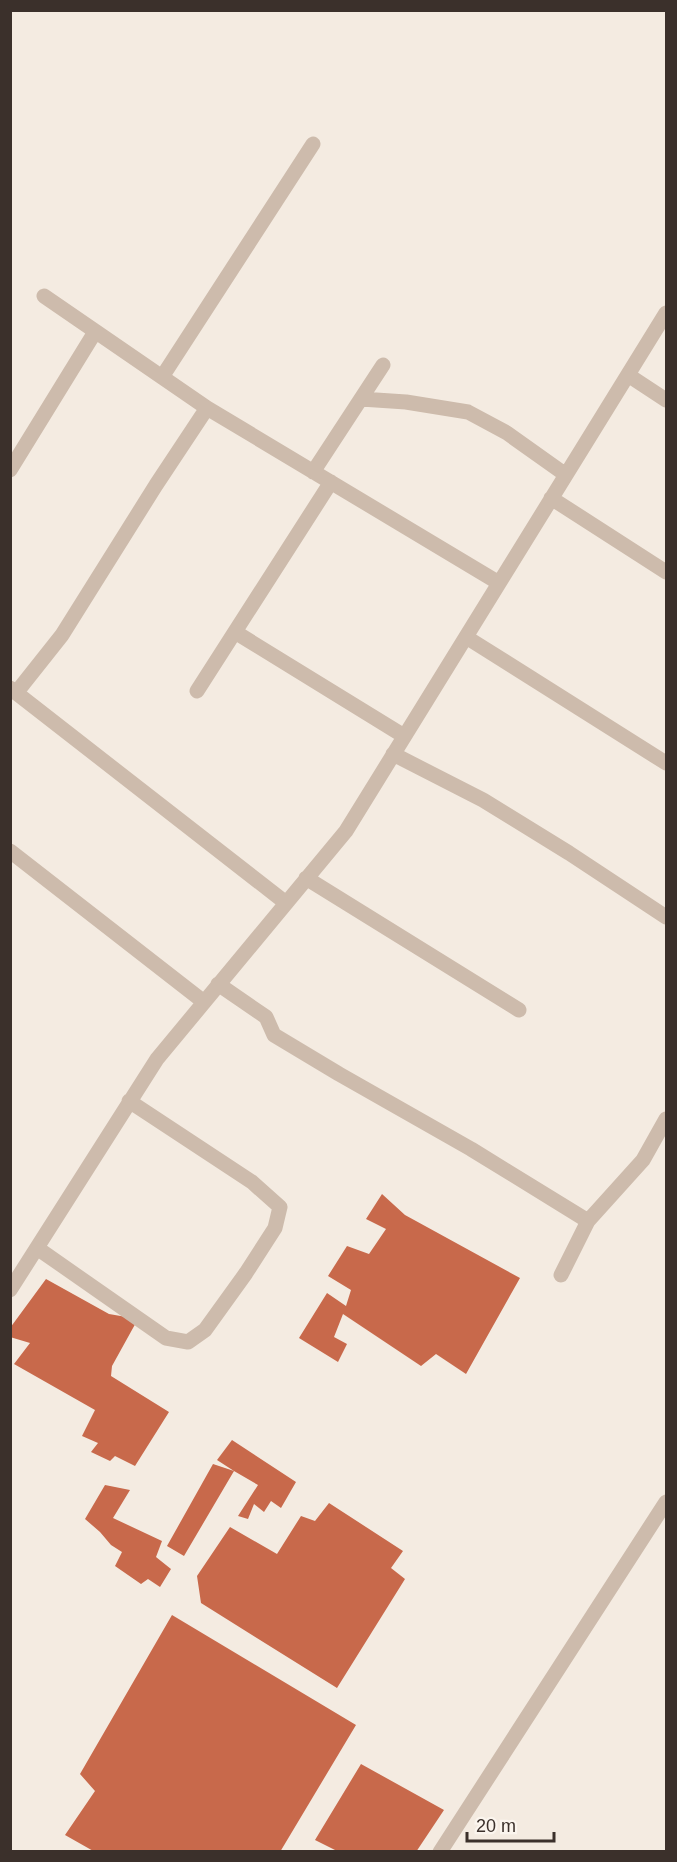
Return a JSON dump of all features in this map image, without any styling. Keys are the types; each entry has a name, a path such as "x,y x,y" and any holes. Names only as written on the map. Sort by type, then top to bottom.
{"street":[{"path":"162,377 314,144"},
{"path":"44,296 207,408 499,583"},
{"path":"10,1290 157,1059 346,831 666,313"},
{"path":"10,470 95,332"},
{"path":"313,472 383,365"},
{"path":"628,375 666,400"},
{"path":"361,399 406,402 468,412 507,433 566,475"},
{"path":"207,408 156,484 62,635 13,691 286,903"},
{"path":"197,691 331,482"},
{"path":"551,498 666,572"},
{"path":"235,632 404,736"},
{"path":"466,637 666,763"},
{"path":"393,754 483,800 666,917"},
{"path":"10,851 204,1002"},
{"path":"306,878 519,1010"},
{"path":"218,984 266,1017 274,1035 471,1149 588,1221"},
{"path":"37,1248 166,1338 188,1342 205,1330 275,1228 280,1207 252,1182 129,1101"},
{"path":"561,1275 588,1221 643,1160 666,1119"},
{"path":"440,1851 666,1502"}],"building":[{"path":"382,1194 405,1215 520,1278 466,1374 436,1354 421,1366 343,1314 334,1337 347,1344 338,1362 299,1338 327,1293 346,1306 351,1290 328,1276 347,1246 369,1254 386,1229 366,1219"},
{"path":"46,1279 109,1314 138,1319 112,1366 111,1376 169,1412 135,1466 115,1456 110,1461 91,1452 98,1443 82,1436 95,1410 14,1364 30,1343 10,1337 10,1328"},
{"path":"232,1440 296,1482 281,1508 271,1501 264,1512 254,1504 248,1519 238,1516 258,1485 217,1460"},
{"path":"213,1464 234,1471 184,1556 167,1546"},
{"path":"105,1485 130,1490 113,1518 162,1541 156,1557 171,1569 160,1587 148,1579 141,1584 115,1566 122,1552 111,1545 85,1519"},
{"path":"329,1503 403,1551 391,1568 405,1579 337,1688 201,1603 197,1576 230,1527 277,1554 301,1516 315,1521"},
{"path":"172,1615 356,1725 280,1852 95,1852 65,1835 95,1791 80,1774"},
{"path":"361,1764 444,1810 416,1852 339,1852 315,1840"}]}
